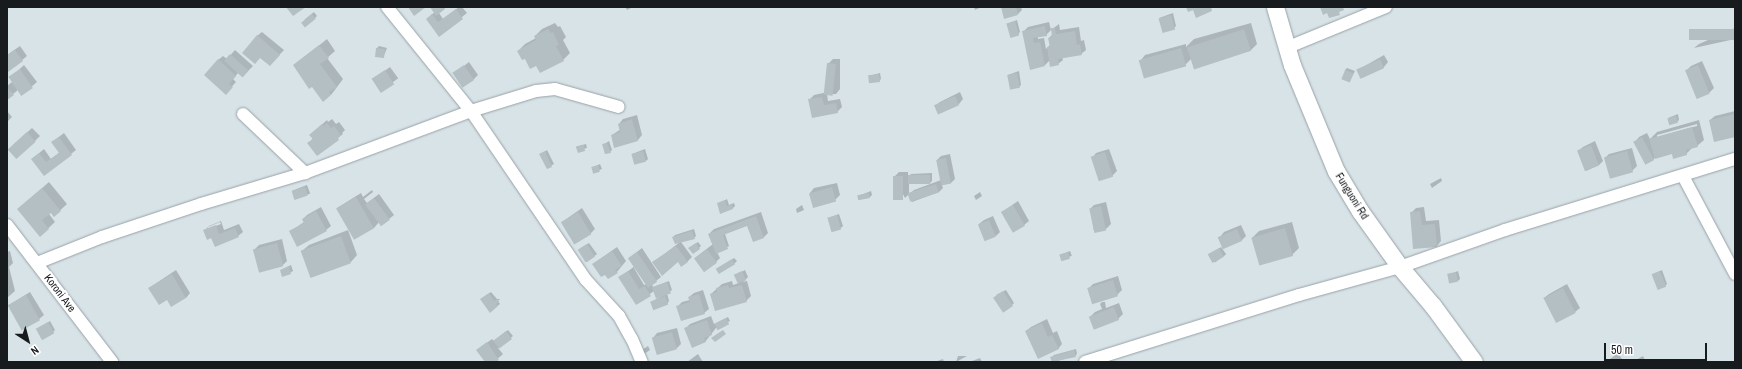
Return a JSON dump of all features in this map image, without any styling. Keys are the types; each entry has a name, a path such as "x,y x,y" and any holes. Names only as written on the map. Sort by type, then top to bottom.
{"street":[{"path":"387,7 471,111 586,280 619,316 632,338 642,362"},
{"name":"Funguoni Rd","path":"1275,7 1286,48 1336,171 1360,210 1400,267 1433,306 1474,362"},
{"path":"1286,48 1386,7"},
{"path":"37,263 102,237 201,204 305,173 471,111 536,91 555,89 619,107"},
{"path":"243,114 305,173"},
{"path":"1085,362 1299,295 1400,267 1505,230 1735,159"},
{"path":"1683,176 1735,274"},
{"name":"Koroni Ave","path":"7,225 112,362"}],"building":[{"path":"286,7 306,7 293,16"},
{"path":"408,7 426,7 414,16"},
{"path":"430,7 444,7 445,9 436,16"},
{"path":"1001,7 1016,7 1018,15 1004,19"},
{"path":"1186,7 1211,7 1212,11 1196,18 1193,10 1188,12"},
{"path":"1320,7 1343,7 1344,10 1339,12 1340,15 1329,18 1327,13 1323,15"},
{"path":"456,9 463,19 439,37 426,19 432,14 438,22"},
{"path":"312,14 316,19 305,27 301,23"},
{"path":"1171,15 1175,29 1163,33 1159,19"},
{"path":"1015,21 1019,35 1010,38 1006,23"},
{"path":"1045,26 1047,36 1033,38 1034,43 1040,42 1045,66 1030,70 1022,31"},
{"path":"1051,28 1055,28 1056,34 1075,31 1077,45 1080,44 1082,55 1058,59 1059,65 1050,67 1047,47 1050,47 1048,38 1052,37"},
{"path":"548,29 551,33 553,32 559,45 556,46 564,61 540,73 536,66 530,69 525,59 522,60 517,51 536,40 534,36"},
{"path":"1244,29 1251,51 1194,69 1187,48"},
{"path":"1689,29 1735,29 1735,40 1689,40"},
{"path":"257,35 280,55 270,66 260,58 255,64 242,53"},
{"path":"319,45 329,58 320,64 337,87 329,92 331,95 323,102 312,87 309,89 293,65"},
{"path":"376,48 385,49 384,58 375,57"},
{"path":"1181,48 1186,66 1144,78 1139,60"},
{"path":"15,50 23,61 8,72 7,56"},
{"path":"230,54 249,71 243,77 224,61"},
{"path":"218,59 236,76 229,84 233,87 226,95 204,75"},
{"path":"1380,59 1384,68 1360,79 1356,70"},
{"path":"827,63 836,64 833,96 824,95"},
{"path":"464,65 474,80 462,88 452,73"},
{"path":"1698,65 1710,94 1697,99 1685,70"},
{"path":"20,69 33,88 21,96 8,77"},
{"path":"385,70 394,84 381,93 372,79"},
{"path":"1345,70 1353,73 1350,83 1341,79"},
{"path":"1017,73 1020,88 1010,90 1007,75"},
{"path":"879,74 880,82 869,83 868,75"},
{"path":"7,87 14,95 7,100"},
{"path":"955,96 959,105 938,114 934,105"},
{"path":"822,97 824,105 836,103 838,113 812,118 808,99"},
{"path":"1735,114 1735,137 1714,142 1709,120"},
{"path":"1676,116 1678,123 1669,125 1667,118"},
{"path":"632,119 638,141 614,148 611,135 620,132 618,124"},
{"path":"327,123 331,128 334,126 341,135 338,138 339,140 317,156 307,143 313,139 309,135 322,124 323,126"},
{"path":"1692,127 1698,147 1686,150 1687,155 1673,159 1672,154 1655,159 1649,139"},
{"path":"27,132 36,142 16,159 8,149"},
{"path":"59,137 72,155 44,176 31,159 39,153 46,162 59,153 51,142"},
{"path":"1642,137 1654,160 1645,165 1633,142"},
{"path":"607,143 611,153 605,154 602,144"},
{"path":"584,145 585,151 578,153 576,147"},
{"path":"1591,145 1599,166 1585,171 1577,150"},
{"path":"545,151 552,167 547,169 539,154"},
{"path":"643,151 646,162 634,165 631,154"},
{"path":"1627,151 1633,172 1610,179 1604,158"},
{"path":"1105,152 1113,177 1099,181 1091,157"},
{"path":"946,158 951,184 941,185 936,160"},
{"path":"598,165 600,172 593,174 591,167"},
{"path":"908,175 930,175 930,184 908,184"},
{"path":"893,176 903,176 903,200 893,200"},
{"path":"936,184 939,193 910,202 907,193"},
{"path":"305,187 308,196 294,200 292,191"},
{"path":"832,187 836,201 813,208 809,194"},
{"path":"42,188 61,211 54,217 51,213 42,220 49,229 40,237 17,209"},
{"path":"869,193 870,198 858,200 857,195"},
{"path":"356,197 374,228 354,240 336,208"},
{"path":"374,198 390,220 381,226 365,204"},
{"path":"725,200 727,206 732,204 733,209 720,214 717,203"},
{"path":"1013,205 1025,226 1013,233 1001,212"},
{"path":"1101,206 1106,230 1094,233 1089,208"},
{"path":"316,211 327,231 297,247 289,231 304,223 302,219"},
{"path":"1420,211 1422,225 1435,224 1437,247 1413,249 1410,212"},
{"path":"578,212 591,234 574,245 561,222"},
{"path":"837,215 841,229 832,232 827,218"},
{"path":"756,216 764,238 753,242 747,226 723,235 728,249 716,254 708,234"},
{"path":"989,220 996,237 985,241 978,224"},
{"path":"216,225 219,234 235,228 239,237 215,247 211,238 207,240 203,230"},
{"path":"1285,228 1293,256 1259,266 1251,238"},
{"path":"1237,229 1242,241 1223,249 1218,237"},
{"path":"692,231 695,239 675,244 672,237"},
{"path":"341,236 351,263 311,278 301,251"},
{"path":"277,243 283,266 259,273 253,249"},
{"path":"696,243 700,249 693,254 688,248"},
{"path":"587,244 595,257 586,263 578,250"},
{"path":"676,246 688,262 681,267 678,262 662,276 652,262"},
{"path":"1219,248 1224,257 1212,263 1208,254"},
{"path":"707,249 717,263 704,272 694,258"},
{"path":"612,251 622,266 615,270 618,273 608,279 605,275 601,277 592,264"},
{"path":"637,252 657,282 648,288 628,258"},
{"path":"1068,252 1070,259 1061,261 1059,254"},
{"path":"732,259 735,264 719,274 716,269"},
{"path":"289,266 291,274 282,277 280,270"},
{"path":"628,271 639,289 645,286 651,296 636,305 618,277"},
{"path":"742,271 746,280 738,284 734,275"},
{"path":"1660,271 1666,287 1658,290 1652,274"},
{"path":"1456,272 1458,282 1449,284 1447,274"},
{"path":"172,274 186,298 171,307 167,300 159,305 148,288"},
{"path":"1113,280 1118,296 1092,304 1087,288"},
{"path":"667,282 671,293 656,299 652,287"},
{"path":"728,285 729,288 742,285 747,302 715,311 710,294 717,292 716,288"},
{"path":"1563,288 1576,313 1556,323 1543,298"},
{"path":"1003,291 1013,306 1003,313 993,298"},
{"path":"489,293 494,301 497,299 499,302 496,304 498,306 490,313 480,299"},
{"path":"699,294 705,314 681,321 676,306 690,302 688,297"},
{"path":"26,295 40,320 22,331 8,305"},
{"path":"665,296 668,304 653,310 650,302"},
{"path":"1114,307 1119,320 1094,330 1089,317"},
{"path":"726,318 729,324 718,330 714,324"},
{"path":"707,320 712,335 704,338 706,342 692,348 684,328"},
{"path":"48,322 54,333 42,340 36,329"},
{"path":"1042,323 1048,337 1052,335 1059,349 1038,359 1025,331"},
{"path":"723,330 726,334 715,342 711,338"},
{"path":"506,331 512,339 499,349 493,341"},
{"path":"672,332 677,349 657,355 652,338"},
{"path":"487,342 499,360 496,362 485,362 476,350"},
{"path":"1074,350 1076,357 1052,362 1050,357"}]}
